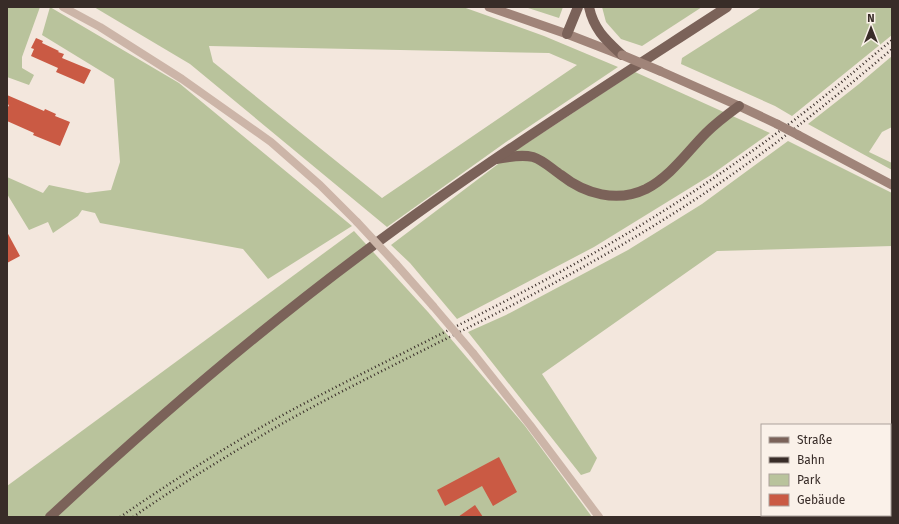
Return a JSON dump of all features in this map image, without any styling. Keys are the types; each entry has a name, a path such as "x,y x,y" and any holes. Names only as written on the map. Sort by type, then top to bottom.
{"main road":[{"path":"489,7 567,34 660,71 777,124 892,184"},
{"path":"567,34 578,7"},
{"path":"589,7 591,15 603,38 622,55"},
{"path":"50,517 160,417 249,342 358,256 493,160 727,7"},
{"path":"493,160 524,156 535,158 583,189 605,195 619,196 632,194 646,188 668,173 706,133 721,119 739,106"}],"street":[{"path":"63,7 100,27 182,79 271,142 320,185 396,264 473,353 530,425 599,517"}],"green space":[{"path":"7,7 40,7 22,57 22,68 34,75 29,85 7,77"},
{"path":"50,7 179,83 352,226 268,279 243,249 100,223 95,213 82,210 78,216 53,233 48,222 29,230 7,194 7,177 43,193 49,185 87,193 111,190 120,162 114,79 42,35"},
{"path":"94,7 463,7 544,36 618,67 506,142 387,227 190,64","holes":["209,46 549,53 577,65 382,198 213,62"]},
{"path":"525,7 563,7 559,18"},
{"path":"602,7 702,7 642,46 621,39 606,22"},
{"path":"762,7 892,7 892,35 792,116 775,106 681,64 682,58"},
{"path":"892,56 892,127 882,132 869,152 892,163 892,170 808,124"},
{"path":"635,72 770,133 711,175 594,247 457,319 410,263 391,245 518,149"},
{"path":"788,141 892,193 892,246 717,251 542,374 597,458 590,472 581,475 468,332 506,315 628,250 702,204"},
{"path":"354,231 428,312 525,426 592,517 7,517 7,486"}],"building":[{"path":"36,38 43,41 42,43 64,54 62,58 91,70 84,84 56,72 58,68 31,56 34,49 31,48"},
{"path":"7,95 44,111 45,109 56,114 55,116 70,122 60,146 33,135 34,133 7,121 7,109 9,105 7,104"},
{"path":"7,232 20,256 7,263"},
{"path":"499,457 517,492 493,506 482,486 445,506 437,490"},
{"path":"475,505 483,517 458,517"}],"railway":[{"path":"120,517 212,457 283,415 545,280 623,236 695,190 765,142 821,99 892,40"},
{"path":"133,517 208,468 285,422 323,401 554,283 653,226 732,175 769,148 892,49"}]}
